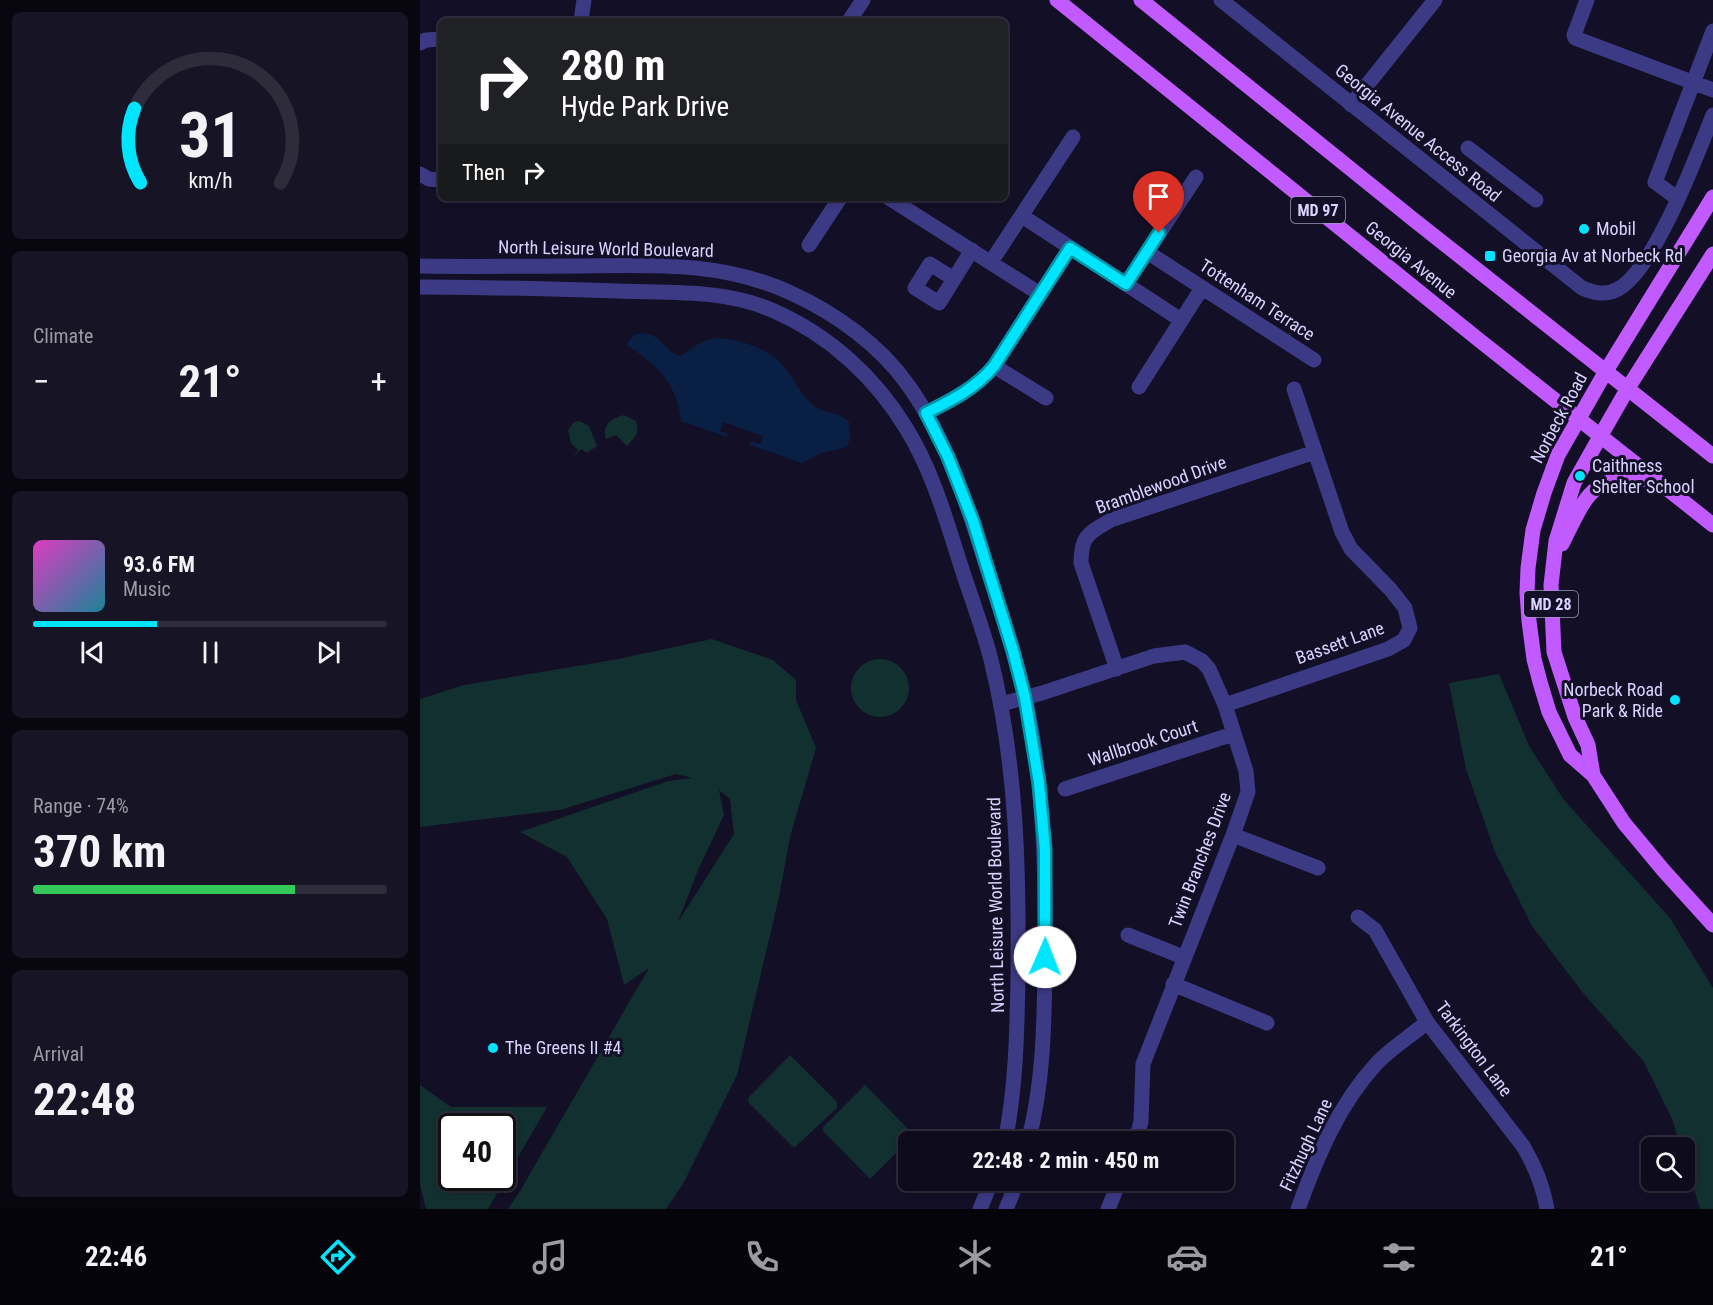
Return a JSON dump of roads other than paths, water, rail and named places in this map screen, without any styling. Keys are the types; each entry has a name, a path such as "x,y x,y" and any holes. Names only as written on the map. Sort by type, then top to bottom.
{"main road":[{"name":"Georgia Avenue","path":"1057,0 1713,525"},
{"name":"Georgia Avenue","path":"1141,0 1266,98 1414,220 1713,456"},
{"name":"Norbeck Road","path":"1713,197 1606,371 1558,455 1533,531 1528,568 1528,611 1534,658 1550,712 1570,755 1593,775 1624,823 1713,925"},
{"name":"Norbeck Road","path":"1593,775 1588,745 1575,717 1554,652 1551,585 1556,541 1574,483 1628,388 1713,254"},
{"path":"1554,560 1582,504 1600,485 1630,477 1658,481"}],"street":[{"path":"581,18 584,0"},
{"path":"851,18 863,0"},
{"name":"Georgia Avenue Access Road","path":"1221,0 1580,286 1593,293 1618,290 1641,266 1661,234 1678,199"},
{"path":"1351,105 1436,0"},
{"path":"1587,0 1575,38 1713,90"},
{"path":"1713,31 1655,182 1678,199 1713,115"},
{"path":"420,43 438,39"},
{"path":"991,262 1073,136"},
{"path":"1468,148 1536,200"},
{"path":"420,174 429,179 438,180"},
{"path":"1126,284 1196,177"},
{"path":"809,245 838,201"},
{"path":"894,201 1040,294"},
{"path":"1022,216 1181,320"},
{"path":"926,413 967,392 982,380 994,366 1070,248"},
{"path":"954,279 972,250"},
{"name":"Tottenham Terrace","path":"1147,252 1314,360"},
{"name":"North Leisure World Boulevard","path":"420,266 674,267 721,270 755,278 813,303 853,330 887,359 908,384 926,413 948,457 973,521 1025,698 1039,783 1045,850 1042,1067 1030,1131"},
{"name":"North Leisure World Boulevard","path":"420,287 681,292 730,297 774,311 804,327 867,375 888,402 925,461 938,493 990,658 1001,704 1013,784 1018,849 1019,919 1016,1065 1007,1131"},
{"path":"1139,387 1202,288"},
{"path":"994,366 1046,398"},
{"name":"Bassett Lane","path":"1225,705 1388,649 1404,640 1410,627 1405,608 1351,549 1342,532 1294,389"},
{"name":"Bramblewood Drive","path":"1118,669 1081,563 1081,552 1088,534 1111,520 1315,452"},
{"name":"Twin Branches Drive","path":"1001,704 1154,656 1185,652 1202,661 1209,669 1225,705 1246,771 1248,792 1143,1064 1141,1122 1138,1131"},
{"name":"Wallbrook Court","path":"1065,789 1233,734"},
{"path":"1233,835 1318,868"},
{"name":"Tarkington Lane","path":"1358,918 1375,930 1427,1022 1523,1146 1540,1179 1547,1209"},
{"path":"1128,935 1183,957"},
{"path":"1173,984 1267,1023"},
{"name":"Fitzhugh Lane","path":"1298,1209 1314,1164 1345,1103 1378,1062 1427,1022"},
{"path":"980,1209 987,1191"},
{"path":"1006,1209 1013,1191"},
{"path":"1108,1209 1115,1191"}],"water":[{"path":"651,334 680,356 708,340 726,339 747,344 775,357 812,404 845,418 849,422 850,438 847,447 821,453 802,463 681,421 675,396 664,377 657,368 628,346 627,343 634,335"}],"place":[{"name":"Mobil","path":"1584,229"},
{"name":"Georgia Av at Norbeck Rd","path":"1490,256"},
{"name":"Caithness Shelter School","path":"1580,476"},
{"name":"Norbeck Road Park & Ride","path":"1675,700"},
{"name":"The Greens II #4","path":"493,1048"}]}
